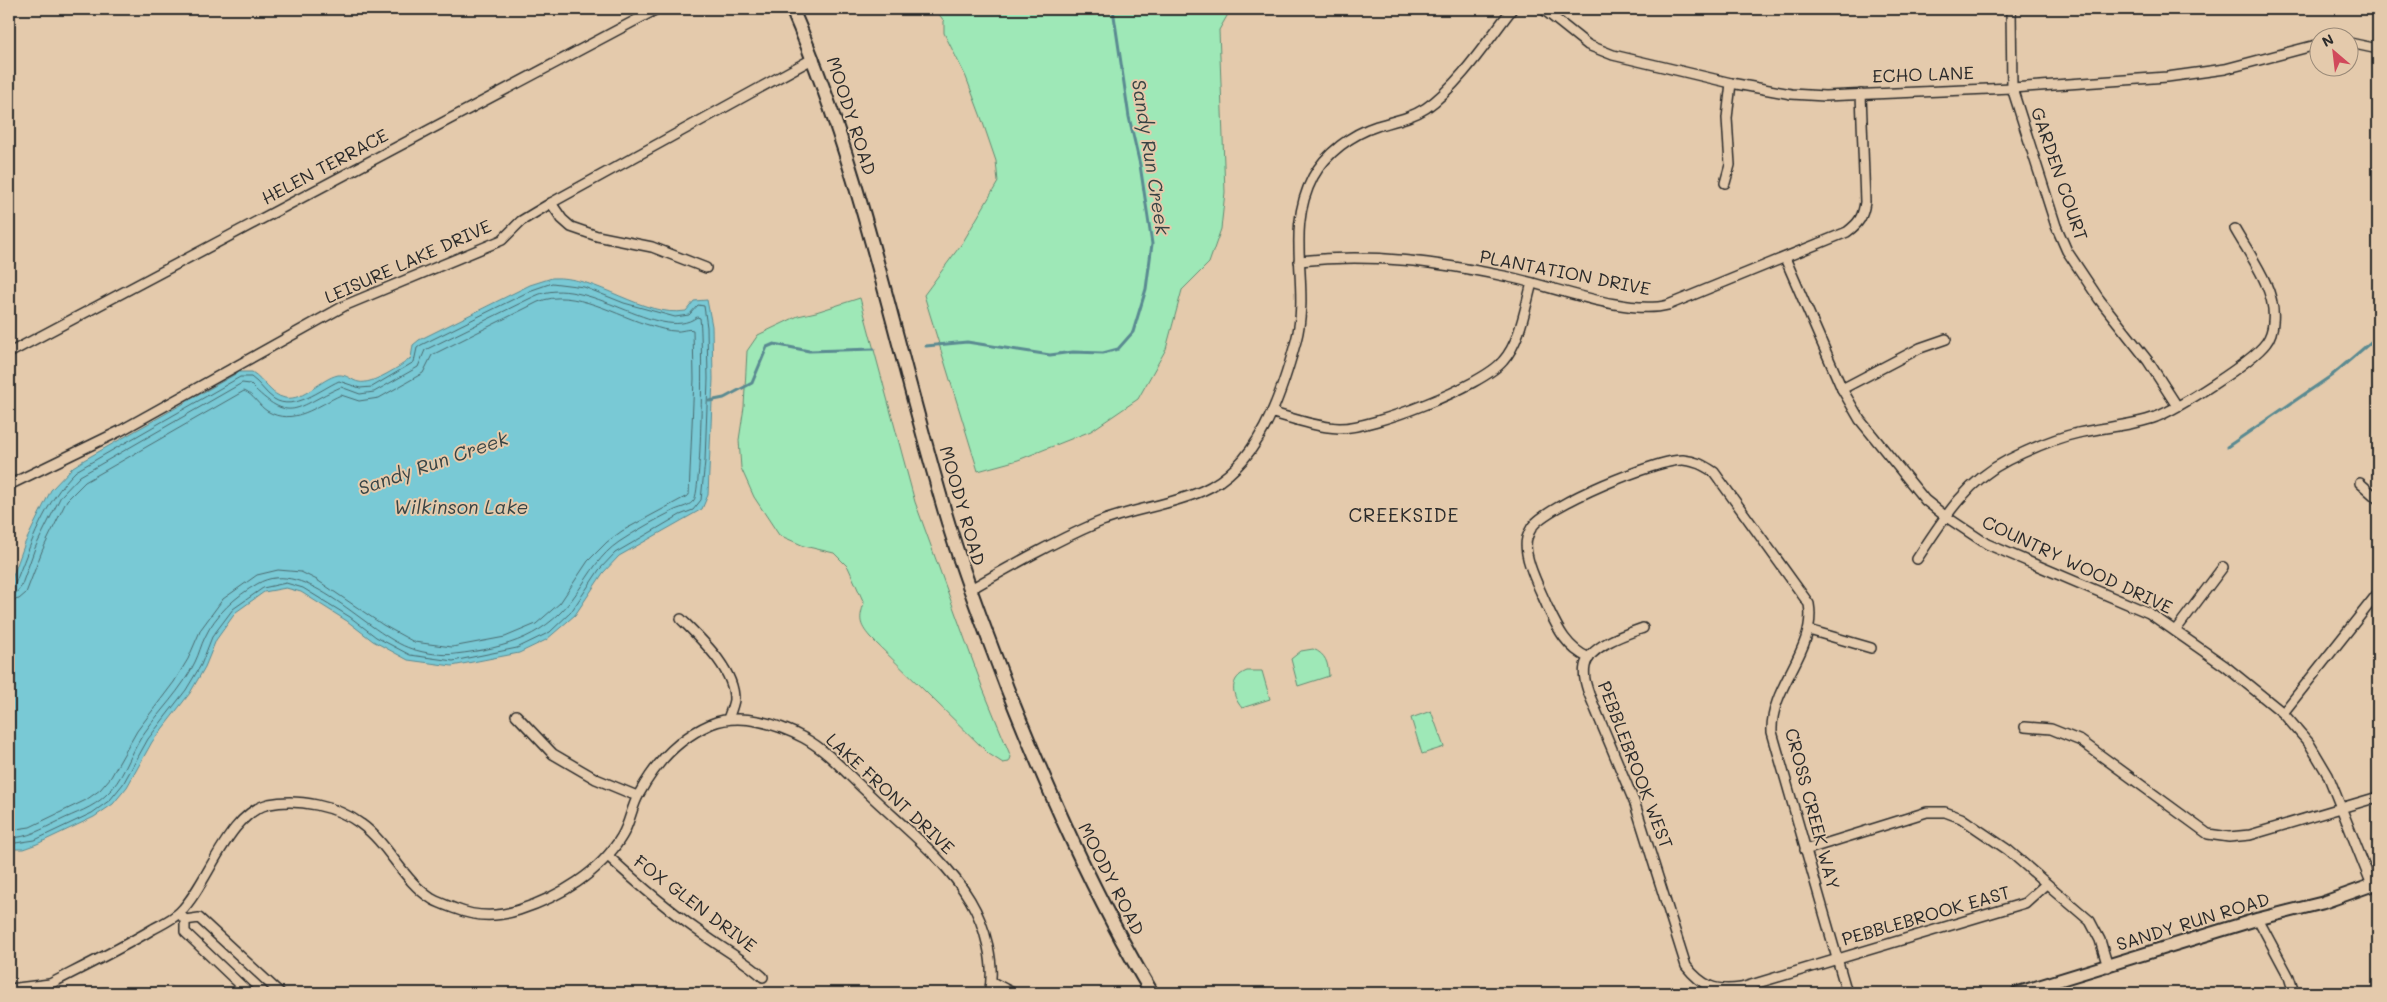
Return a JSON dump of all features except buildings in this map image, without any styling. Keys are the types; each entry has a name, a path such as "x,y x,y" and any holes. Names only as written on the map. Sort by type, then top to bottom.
{"main road":[{"name":"MOODY ROAD","path":"792,9 814,58 862,209 947,519 969,590 1029,744 1076,852 1152,993"}],"street":[{"name":"HELEN TERRACE","path":"9,354 657,9"},
{"path":"969,590 1026,557 1098,523 1203,491 1232,474 1241,464 1272,413 1288,372 1297,336 1300,298 1298,228 1303,202 1314,176 1326,159 1356,135 1410,116 1427,107 1455,81 1512,9"},
{"name":"ECHO LANE","path":"1543,9 1588,45 1613,55 1732,83 1791,94 1825,96 2012,88 2206,72 2310,46"},
{"name":"GARDEN COURT","path":"2011,9 2012,88 2056,226 2067,251 2099,299 2148,361 2177,406"},
{"path":"2360,45 2378,49"},
{"name":"LEISURE LAKE DRIVE","path":"9,485 120,431 346,304 502,240 521,221 551,203 814,58"},
{"path":"1725,183 1730,165 1728,118 1732,83"},
{"name":"PLANTATION DRIVE","path":"1299,261 1348,258 1431,262 1532,283 1606,302 1656,308 1785,258 1847,232 1857,224 1863,215 1865,202 1861,94"},
{"path":"551,203 570,227 597,236 652,247 706,268"},
{"path":"1917,559 1945,516 1977,480 2007,460 2077,433 2135,423 2158,416 2177,406 2253,356 2266,343 2273,323 2271,297 2235,229"},
{"name":"COUNTRY WOOD DRIVE","path":"1785,258 1842,389 1860,420 1925,500 1987,544 2149,613 2224,666 2283,713 2308,743 2328,775 2375,884"},
{"path":"1272,413 1318,425 1340,428 1361,426 1411,409 1477,381 1493,370 1509,353 1532,283"},
{"path":"1842,389 1920,348 1946,339"},
{"name":"CROSS CREEK WAY","path":"1588,658 1578,653 1559,632 1537,584 1526,549 1527,539 1532,526 1556,508 1588,491 1675,460 1698,462 1714,472 1791,580 1803,593 1809,604 1811,614 1809,630 1771,719 1776,746 1847,993"},
{"path":"2360,483 2378,499"},
{"path":"2176,631 2223,567"},
{"path":"2283,713 2378,593"},
{"path":"681,619 723,666 732,687 734,700 728,718"},
{"path":"1588,658 1608,642 1643,628"},
{"path":"1809,630 1871,648"},
{"name":"PEBBLEBROOK WEST","path":"1588,658 1584,676 1589,694 1636,804 1686,966 1695,977 1717,989 1728,990 1837,959"},
{"path":"516,715 553,754 596,779 637,796"},
{"name":"LAKE FRONT DRIVE","path":"50,989 128,944 182,916 242,820 265,805 291,801 340,812 363,825 431,898 473,916 517,911 563,892 608,856 631,819 637,796 668,752 688,736 728,718 759,721 805,738 922,843 955,877 972,903 984,933 990,959 992,982 989,993"},
{"path":"2025,727 2052,729 2081,741 2208,834 2229,837 2250,835 2378,797"},
{"name":"PEBBLEBROOK EAST","path":"1806,850 1927,812 1945,812 1961,818 2008,850 2090,921 2100,940 2108,967"},
{"name":"FOX GLEN DRIVE","path":"608,856 655,899 707,938 748,963 763,977"},
{"name":"PEBBLEBROOK EAST","path":"1837,959 2025,903 2046,884"},
{"name":"SANDY RUN ROAD","path":"2017,993 2258,920 2322,903 2375,884"},
{"path":"249,993 185,932 182,916 199,918 280,993"},
{"path":"2258,920 2289,977 2294,993"},
{"path":"992,982 1013,993"},
{"path":"9,989 50,989"}],"green space":[{"path":"935,9 1231,9 1219,30 1225,192 1221,229 1209,263 1182,290 1166,349 1138,399 1091,431 1018,460 978,471 924,295 963,242 998,182 996,161 981,117 966,77 944,33 944,21"},
{"path":"860,298 915,502 983,689 1011,757 1009,762 1003,763 989,754 870,637 861,621 864,603 848,567 834,553 804,546 779,535 754,497 741,468 739,440 744,407 747,351 758,335 798,316"},
{"path":"1313,649 1324,656 1329,676 1298,686 1291,659 1301,651"},
{"path":"1247,671 1262,671 1270,699 1242,708 1236,698 1234,687 1237,678"},
{"path":"1431,711 1444,747 1422,754 1411,718"}],"water":[{"name":"Wilkinson Lake","path":"552,278 586,283 637,303 670,311 686,311 694,301 707,300 712,326 713,379 708,495 702,509 619,556 603,573 575,615 546,640 519,653 452,666 408,660 373,641 347,621 301,592 286,588 264,592 236,612 216,640 205,667 190,693 152,742 127,787 113,804 94,817 37,844 23,849 9,849 9,587 25,543 51,490 73,467 84,460 239,372 252,372 275,394 285,398 292,398 306,393 331,377 338,375 359,382 371,381 394,370 411,358 413,345 419,340 530,285"}],"waterway":[{"name":"Sandy Run Creek","path":"926,346 967,342 1050,355 1073,352 1103,353 1118,349 1133,332 1146,289 1152,244 1140,165 1129,117 1113,9"},
{"path":"2227,447 2331,376 2378,336"},
{"name":"Sandy Run Creek","path":"709,401 724,398 752,383 767,347 774,344 809,351 874,349"}],"district":[{"name":"CREEKSIDE","path":"1404,515"}]}
